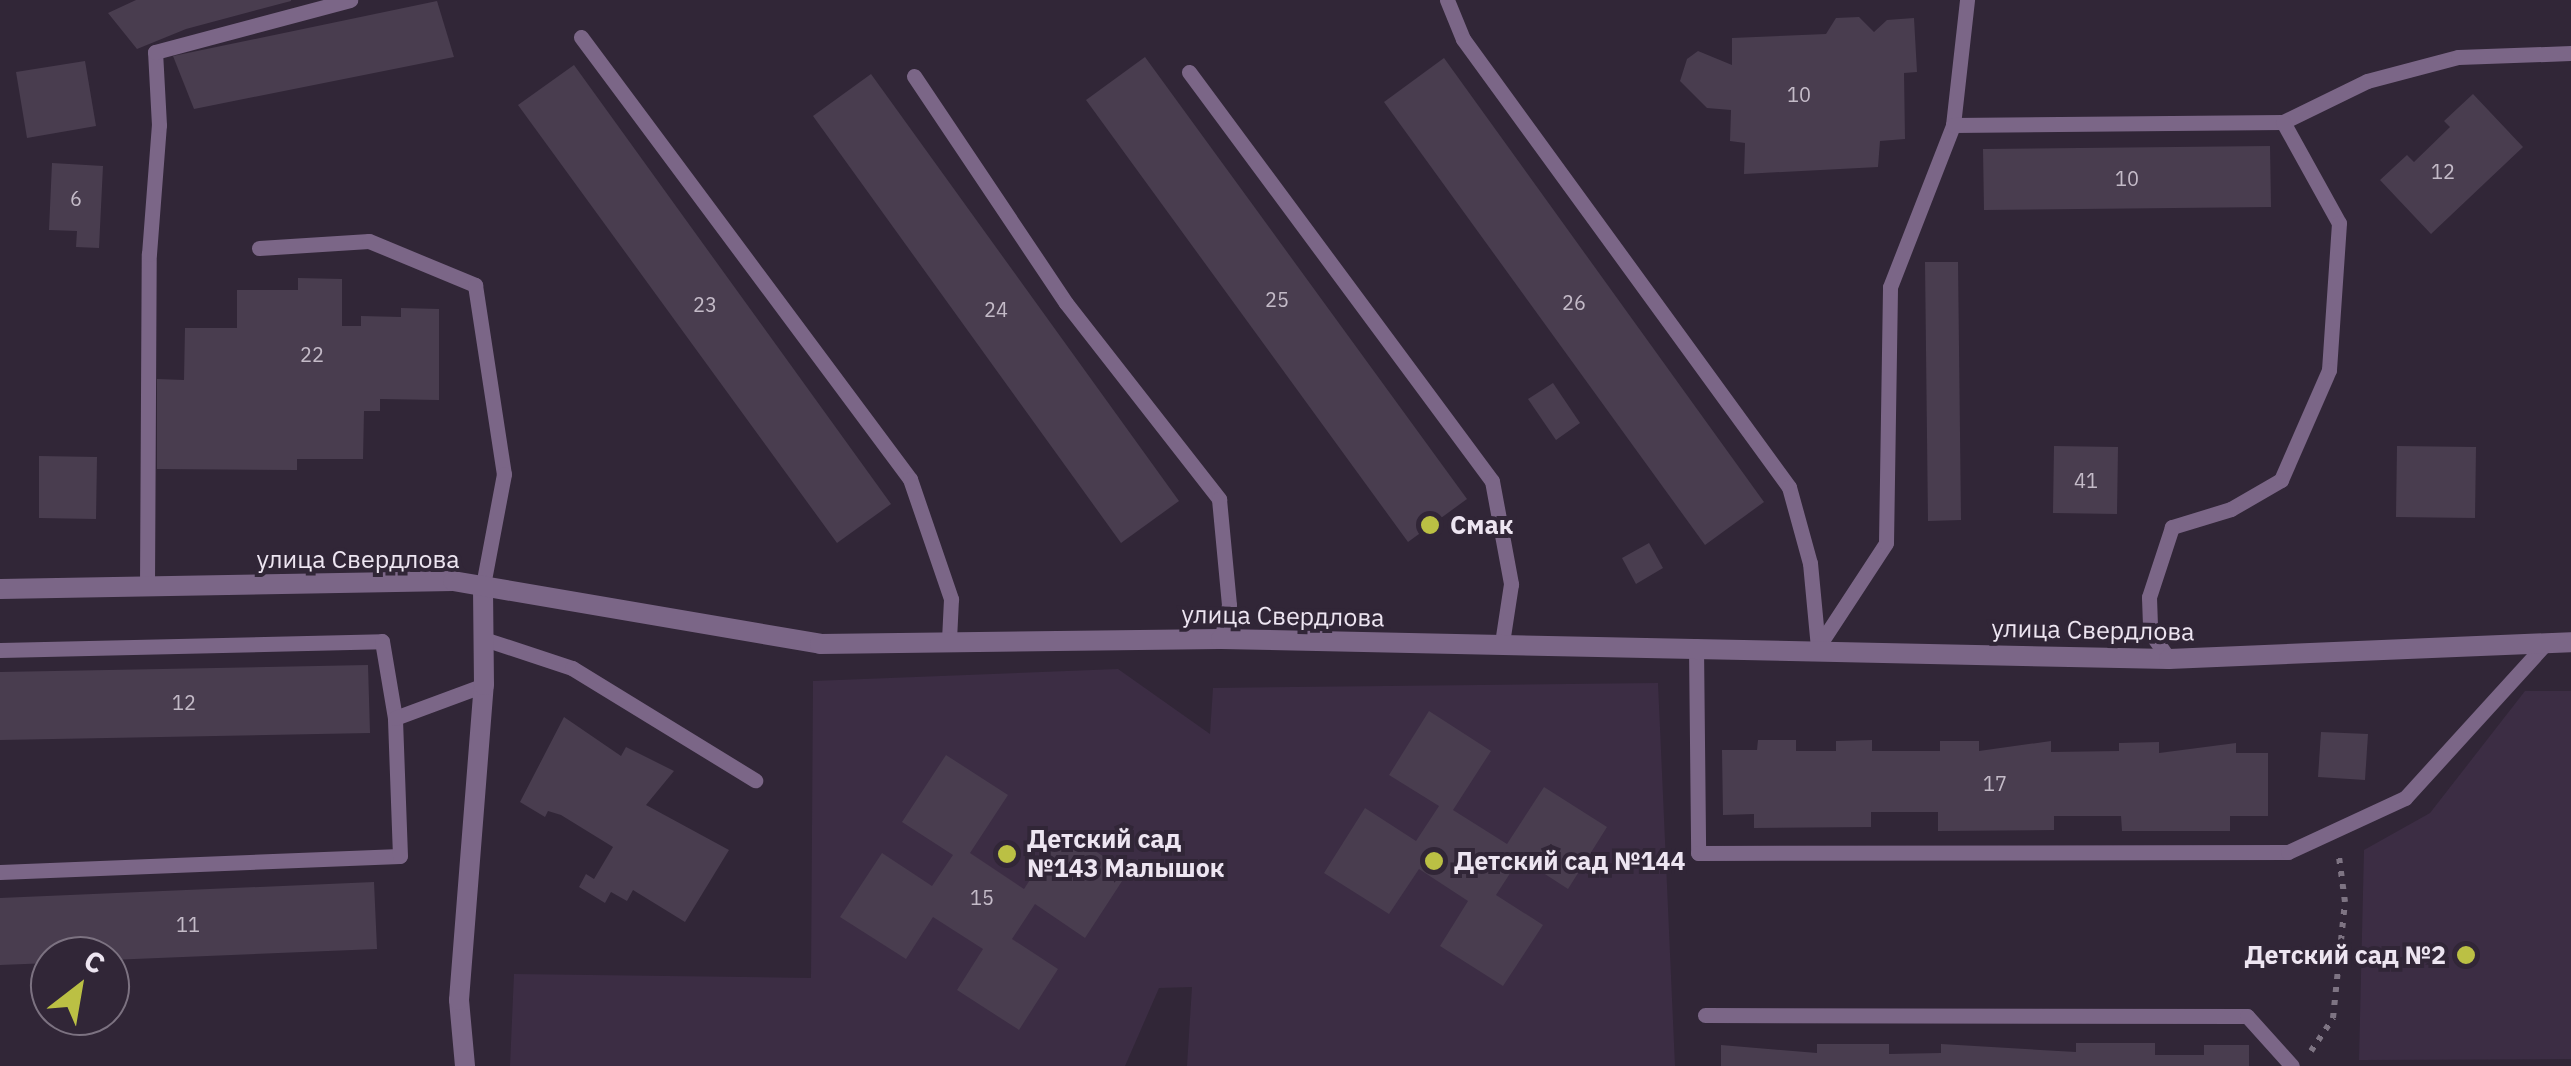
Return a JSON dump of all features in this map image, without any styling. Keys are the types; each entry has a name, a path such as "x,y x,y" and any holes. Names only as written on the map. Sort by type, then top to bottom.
{"street":[{"name":"улица Свердлова","path":"0,589 483,586 820,644 1221,639 1818,647 2169,659 2571,642"},
{"path":"465,1066 459,1000 484,686 483,586"}],"lane":[{"path":"147,586 150,254 160,124 155,52 350,0"},
{"path":"1446,0 1464,39 1788,487 1810,563 1818,647"},
{"path":"1818,647 1886,543 1890,287 1953,125 1968,0"},
{"path":"582,36 910,478 951,598 949,640"},
{"path":"1953,125 2284,122 2367,81 2458,57 2571,54"},
{"path":"1189,72 1492,481 1512,584 1502,643"},
{"path":"914,76 1066,302 1219,499 1229,605 1221,639"},
{"path":"2169,659 2150,632 2149,597 2172,528 2232,509 2281,480 2329,370 2339,223 2284,122"},
{"path":"258,248 368,240 475,285 504,474 483,586"},
{"path":"484,639 572,668 755,780"},
{"path":"0,650 382,640 395,718 400,856 0,872"},
{"path":"1696,646 1698,853 2288,852 2406,798 2546,643"},
{"path":"395,718 484,686"},
{"path":"1705,1015 2246,1016 2292,1066"}],"path":[{"path":"2307,1055 2333,1018 2345,902 2335,831"}],"shaded area":[{"path":"1118,669 1210,734 1213,688 1658,683 1675,1066 1187,1066 1192,987 1159,988 1125,1066 510,1066 514,974 811,978 813,681"},
{"name":"Детский сад №2","path":"2525,691 2571,691 2571,1059 2359,1060 2364,850 2430,813"}],"building":[{"path":"136,0 291,1 186,29 137,49 108,13"},
{"path":"437,1 454,57 194,109 173,56"},
{"path":"1859,17 1874,32 1887,20 1914,18 1917,72 1904,73 1905,139 1880,141 1878,167 1744,174 1745,143 1730,141 1731,110 1707,108 1680,81 1687,59 1698,51 1732,65 1732,38 1826,34 1836,18"},
{"path":"1145,57 1467,499 1408,542 1086,100"},
{"path":"1444,58 1764,502 1705,545 1384,102"},
{"path":"85,61 96,126 27,138 16,72"},
{"path":"574,65 891,504 837,543 518,105"},
{"path":"871,74 1179,501 1121,543 813,116"},
{"path":"2473,94 2523,147 2431,234 2380,180 2407,155 2414,162 2450,127 2444,121"},
{"path":"2270,146 2271,207 1984,210 1983,149"},
{"path":"52,163 103,166 99,248 76,247 77,231 49,230"},
{"path":"1925,262 1958,262 1961,520 1928,521"},
{"path":"298,278 342,279 342,326 361,326 361,316 401,317 401,308 439,309 439,400 380,399 380,411 364,411 363,459 297,459 297,470 157,469 157,379 184,380 185,328 237,328 237,290 298,290"},
{"path":"1553,383 1580,423 1556,440 1528,399"},
{"path":"2054,446 2118,447 2117,514 2053,513"},
{"path":"2397,446 2476,447 2475,518 2396,517"},
{"path":"39,456 97,457 96,519 39,518"},
{"path":"1649,543 1663,568 1636,584 1622,558"},
{"path":"368,665 370,733 0,740 0,672"},
{"path":"1429,711 1491,751 1453,810 1507,844 1544,787 1607,827 1568,889 1520,858 1496,895 1543,925 1503,986 1440,946 1468,901 1419,869 1389,914 1324,873 1365,808 1416,841 1439,806 1389,775"},
{"path":"564,717 621,756 626,747 674,771 646,805 729,850 685,922 633,890 627,901 611,892 605,903 579,887 586,874 594,879 613,847 561,815 548,811 545,817 520,802"},
{"path":"2321,732 2368,734 2365,780 2318,777"},
{"path":"1758,740 1796,740 1796,751 1836,751 1836,741 1872,740 1872,751 1940,751 1940,741 1979,741 1979,751 2051,741 2051,752 2119,751 2119,743 2159,742 2159,753 2236,743 2236,753 2268,753 2268,816 2230,816 2230,831 2122,831 2121,816 2054,816 2054,830 1938,831 1938,812 1871,812 1871,827 1754,828 1754,814 1723,815 1722,750 1757,750"},
{"path":"946,755 1008,795 970,853 1024,889 1062,830 1128,872 1085,938 1035,904 1012,939 1058,969 1019,1030 957,990 983,949 933,917 906,959 840,917 882,853 932,886 953,855 902,822"},
{"path":"374,882 377,949 130,959 130,936 30,936 30,964 0,965 0,898"},
{"path":"2076,1043 2155,1043 2155,1055 2204,1055 2204,1045 2249,1045 2249,1066 1721,1066 1721,1045 1817,1053 1817,1044 1889,1044 1889,1054 1941,1053 1941,1044 2076,1052"}],"place":[{"name":"Смак","path":"1430,525"},
{"name":"Детский сад №143 Малышок","path":"1007,854"},
{"name":"Детский сад №144","path":"1434,861"},
{"name":"Детский сад №2","path":"2466,955"}]}
